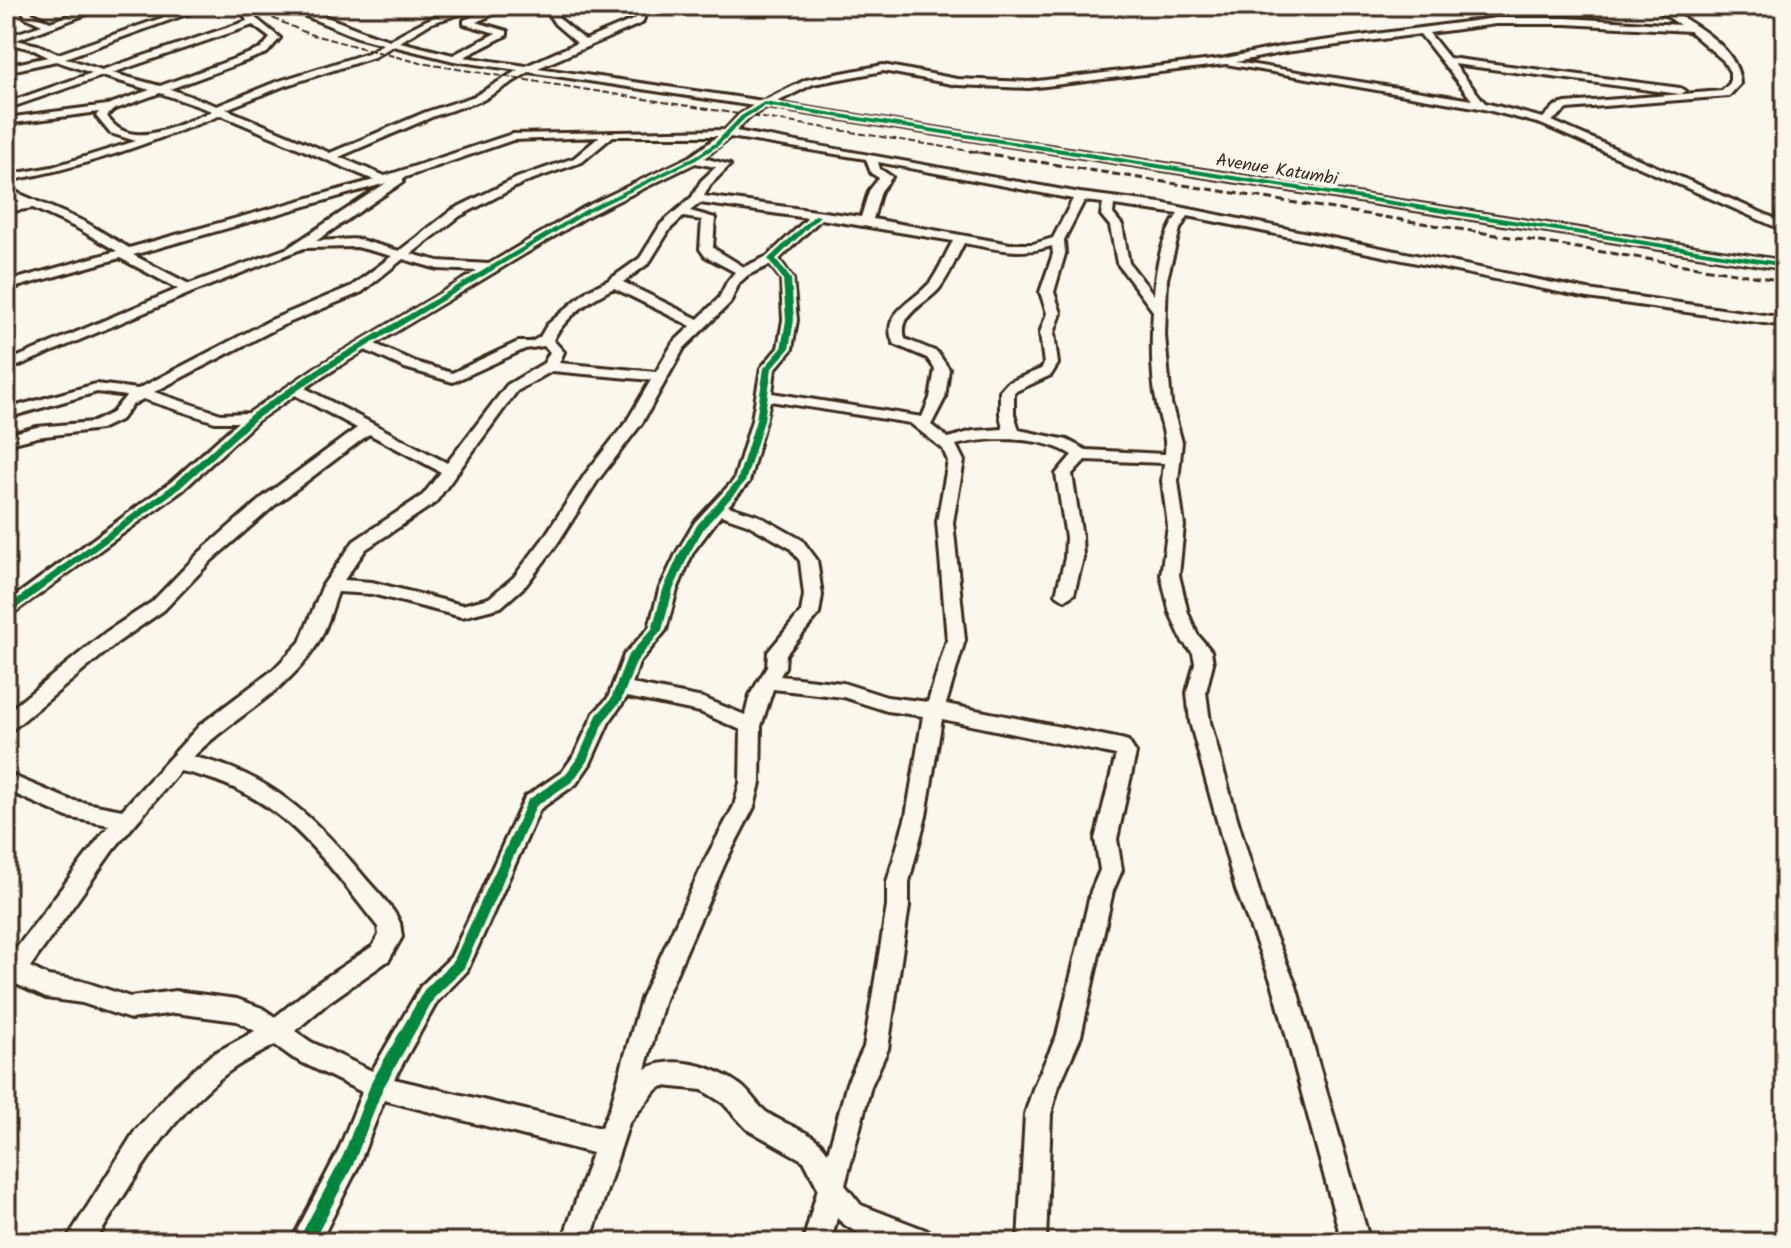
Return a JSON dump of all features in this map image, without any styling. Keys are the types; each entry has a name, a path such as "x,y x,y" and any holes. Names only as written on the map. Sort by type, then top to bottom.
{"street":[{"path":"25,6 28,15 50,25"},
{"path":"7,39 105,6"},
{"path":"6,69 56,58 205,6"},
{"path":"6,121 109,108 270,48 275,38 246,15 271,6"},
{"name":"Avenue Katumbi","path":"285,6 392,44 454,58 1785,265"},
{"path":"6,178 71,166 150,138 392,44 428,21 482,6"},
{"path":"454,58 504,33 467,24 492,8 508,6"},
{"path":"547,6 558,22 582,42 580,45"},
{"path":"332,156 430,114 479,98 527,69 639,21 645,6"},
{"path":"1495,108 1563,107 1711,95 1732,90 1736,85 1736,71 1709,40 1656,6"},
{"path":"6,612 177,486 253,417 295,389 587,211 694,159 717,144 743,117 810,82 883,68 971,83 1029,85 1522,20 1690,28"},
{"path":"6,106 255,21"},
{"path":"1423,31 1481,105"},
{"path":"7,39 72,65 163,90 220,110 385,180"},
{"path":"1444,60 1711,95"},
{"path":"1221,62 1481,105 1545,122 1785,227"},
{"path":"1545,122 1597,86 1618,83"},
{"path":"109,108 101,116 106,126 128,137 150,138"},
{"path":"6,440 37,432 96,426 117,416 127,402 263,329 357,289 456,213 521,180 578,160 610,133"},
{"path":"6,286 385,180 519,136 728,133 1080,197 1185,212 1588,294 1785,322"},
{"path":"866,222 875,191 886,177 875,171 871,158"},
{"path":"366,345 410,365 453,378 523,345 533,346 546,340 552,328 575,307 645,260 665,227 697,199 705,183 724,165 694,159"},
{"path":"6,367 188,289 244,271 306,245 414,170"},
{"path":"6,191 102,235 125,253 188,289"},
{"path":"1013,437 1007,414 1007,391 1022,381 1046,372 1051,364 1047,333 1054,313 1047,292 1059,254 1058,240 1080,197"},
{"path":"697,199 866,222 1023,249 1058,240"},
{"path":"1109,201 1107,215 1116,225 1123,263 1157,308"},
{"path":"6,208 35,204"},
{"path":"1185,212 1174,229 1157,308 1161,380 1174,442 1170,481 1176,526 1170,575 1179,613 1189,637 1202,651 1204,663 1197,674 1196,692 1200,722 1255,915 1274,963 1287,984 1291,1012 1356,1242"},
{"path":"680,213 709,218 702,242 705,250 743,272"},
{"path":"332,585 372,588 462,611 495,603 520,581 549,543 592,477 634,423 672,354 725,300 733,282 743,272 772,259 817,216"},
{"path":"324,231 339,242"},
{"path":"924,424 933,414 942,369 932,355 899,341 897,329 903,312 935,284 960,239"},
{"path":"306,245 339,242 438,265 492,268"},
{"path":"305,1242 348,1160 377,1086 429,994 459,964 532,803 569,778 583,758 601,718 622,689 631,660 657,630 668,590 685,552 701,526 741,482 764,396 768,368 785,349 790,320 787,279 772,259"},
{"path":"614,283 699,325"},
{"path":"546,340 557,352 550,366 512,388 429,499 360,545 332,585 315,632 306,647 280,675 207,730 176,762 125,819 8,972 46,987 82,992 130,1008 175,1002 237,1010 254,1016 302,1050 377,1086 419,1099 504,1116 583,1139 608,1142"},
{"path":"550,366 600,373 625,371 659,377"},
{"path":"6,414 96,388 184,406 220,419 253,417"},
{"path":"295,389 451,471"},
{"path":"764,396 898,415 924,424 946,443 956,461 945,522 956,640 947,678 934,711 916,816 898,882 898,906 876,1049 859,1083 817,1242"},
{"path":"6,724 112,637 158,606 206,556 314,464 368,427"},
{"path":"946,443 977,435 1013,437 1061,442 1082,455"},
{"path":"1065,594 1074,558 1074,537 1064,474 1070,464 1082,455 1173,459"},
{"path":"576,1242 620,1114 653,999 717,858 744,807 750,783 751,726 760,695 776,667 777,652 810,614 813,595 808,560 796,544 738,514 718,508"},
{"path":"770,682 843,690 887,704 1121,747 1126,753 1106,839 1111,870 1102,891 1069,1036 1046,1086 1038,1114 1032,1242"},
{"path":"622,689 703,705 751,726"},
{"path":"79,1242 144,1140 185,1094 220,1063 277,1031 321,994 381,953 391,937 389,923 291,809 263,789 220,769 176,762"},
{"path":"6,781 67,808 125,819"},
{"path":"620,1114 646,1082 661,1074 705,1078 732,1094 756,1120 813,1152 841,1204 852,1215 921,1242"}],"railway":[{"path":"245,6 309,34 420,63 982,153"},
{"path":"970,151 1785,281"}],"cycle path":[{"path":"6,612 177,486 253,417 320,371 587,211 694,159 717,144 743,117 764,104 1785,265"},
{"path":"305,1242 348,1160 377,1086 429,994 459,964 532,803 569,778 583,758 601,718 616,701 631,660 657,630 668,590 685,552 701,526 741,482 760,420 768,368 785,349 790,320 787,279 772,259 817,216"}]}
